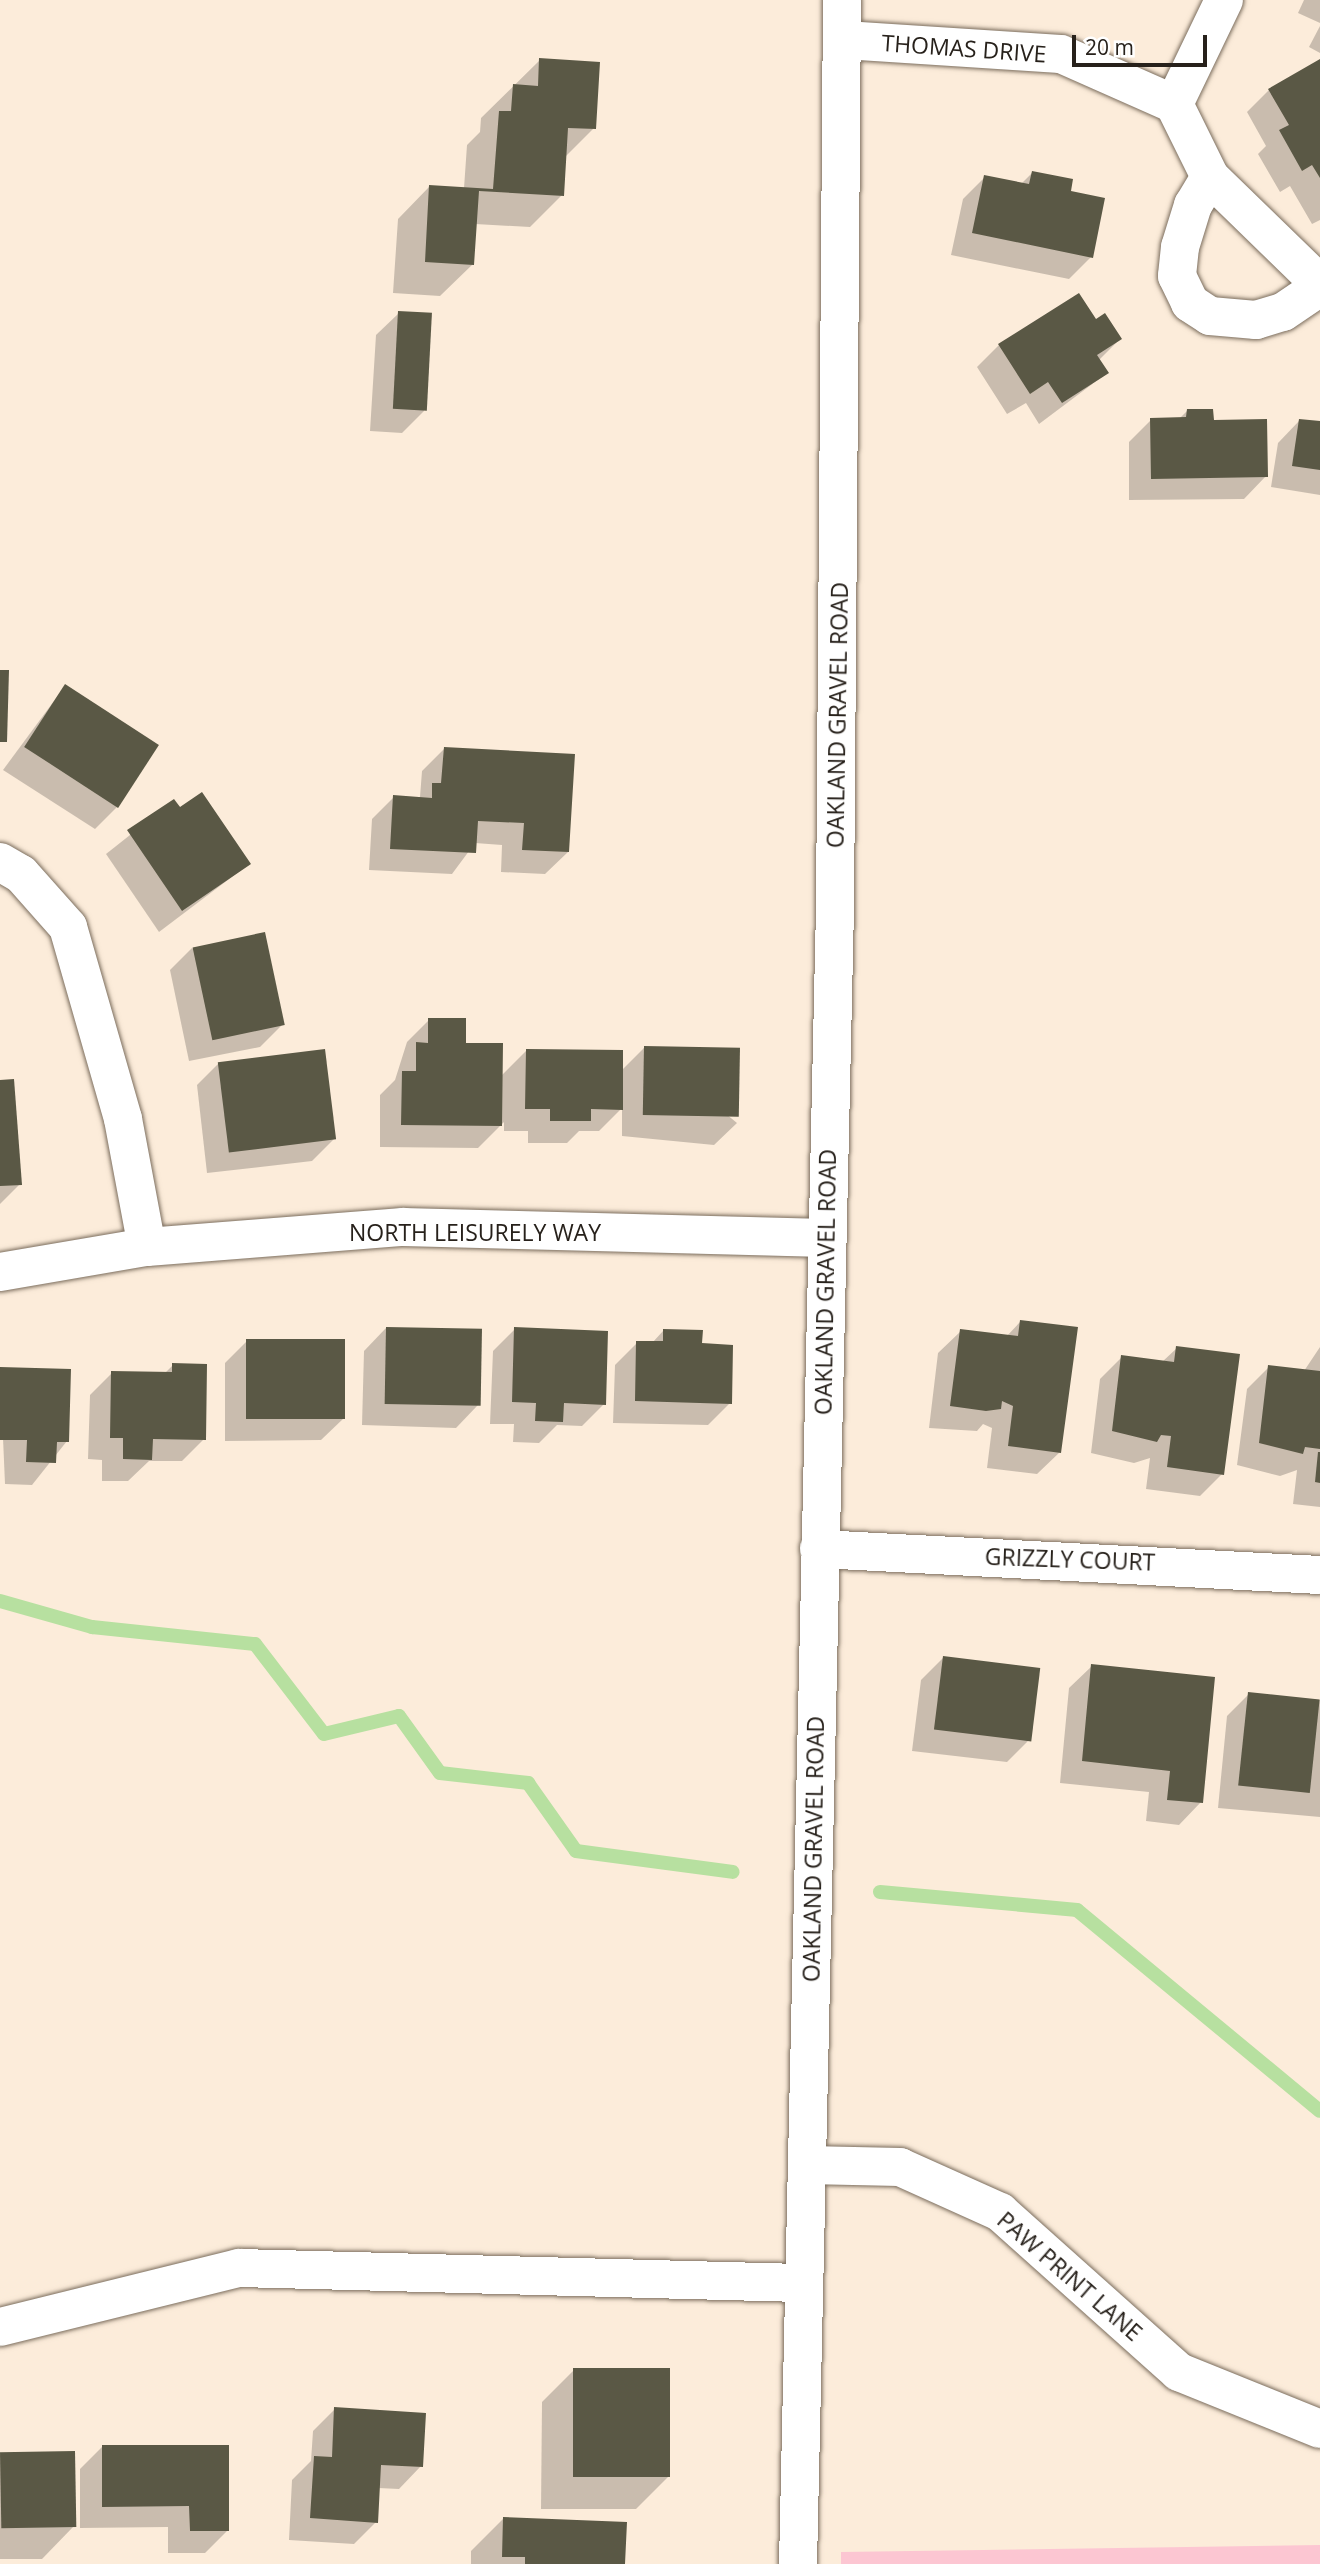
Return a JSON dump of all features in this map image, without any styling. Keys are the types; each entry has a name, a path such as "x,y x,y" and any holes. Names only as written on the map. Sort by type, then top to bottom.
{"street":[{"name":"OAKLAND GRAVEL ROAD","path":"798,2564 800,2283 807,2165 826,1238 844,40 842,0"},
{"path":"1210,177 1193,205 1180,247 1177,276 1190,303 1210,316 1256,320 1283,312 1320,285 1210,177 1174,104 1224,0"},
{"name":"THOMAS DRIVE","path":"844,40 1061,54 1174,104"},
{"path":"0,862 21,874 68,927 123,1119 146,1247"},
{"name":"NORTH LEISURELY WAY","path":"0,1272 146,1247 403,1227 826,1238"},
{"name":"GRIZZLY COURT","path":"819,1549 1320,1575"},
{"name":"PAW PRINT LANE","path":"807,2165 900,2167 1000,2212 1179,2372 1320,2429"},
{"path":"0,2328 239,2268 800,2283"}],"shaded area":[{"path":"1320,2545 1320,2564 841,2564 841,2552"}],"building":[{"path":"539,58 600,62 596,129 568,128 564,196 479,191 474,265 425,262 429,185 493,189 499,111 511,111 513,84 538,86"},
{"path":"1320,59 1320,178 1312,165 1302,171 1279,130 1289,125 1268,89"},
{"path":"1032,171 1073,179 1071,191 1105,198 1093,258 972,233 984,175 1029,184"},
{"path":"1079,293 1096,319 1105,313 1122,339 1097,355 1109,373 1062,403 1048,382 1030,394 998,344"},
{"path":"398,311 432,313 427,411 393,409"},
{"path":"1187,409 1213,409 1214,420 1267,419 1268,477 1151,479 1150,418 1186,417"},
{"path":"1299,419 1320,421 1320,470 1292,466"},
{"path":"0,670 9,670 7,742 0,742"},
{"path":"65,684 159,745 118,808 24,747"},
{"path":"444,747 575,754 569,852 522,850 524,823 478,821 476,853 390,849 393,795 432,798 432,783 441,783"},
{"path":"202,792 251,864 182,911 127,830 174,799 180,807"},
{"path":"265,932 285,1025 212,1040 193,947"},
{"path":"428,1018 466,1018 466,1043 503,1043 502,1126 401,1125 402,1071 416,1071 416,1042 428,1043"},
{"path":"644,1046 740,1048 739,1117 643,1115"},
{"path":"325,1049 336,1139 229,1152 218,1062"},
{"path":"526,1049 623,1050 623,1110 591,1109 591,1121 550,1121 550,1109 525,1109"},
{"path":"14,1079 22,1185 0,1186 0,1080"},
{"path":"1020,1320 1078,1327 1061,1453 1008,1446 1013,1406 1002,1401 1001,1409 986,1411 950,1406 960,1329 1018,1336"},
{"path":"386,1327 482,1329 481,1406 385,1404"},
{"path":"514,1327 608,1331 606,1405 564,1403 563,1422 535,1421 536,1403 512,1402"},
{"path":"663,1329 703,1330 702,1343 733,1345 732,1404 635,1401 636,1341 663,1341"},
{"path":"246,1339 345,1339 345,1419 246,1419"},
{"path":"1176,1346 1240,1354 1224,1475 1167,1467 1171,1436 1161,1435 1157,1442 1112,1431 1121,1355 1174,1362"},
{"path":"172,1363 207,1364 206,1440 153,1439 152,1460 123,1459 123,1438 110,1438 111,1371 172,1372"},
{"path":"1268,1365 1320,1371 1320,1449 1305,1447 1303,1454 1259,1443"},
{"path":"0,1367 71,1369 69,1442 57,1442 56,1463 26,1462 27,1440 0,1440"},
{"path":"1320,1452 1320,1483 1315,1482"},
{"path":"943,1656 1040,1668 1031,1741 934,1729"},
{"path":"1091,1664 1215,1677 1203,1803 1167,1800 1170,1771 1082,1761"},
{"path":"1248,1692 1320,1700 1310,1793 1238,1785"},
{"path":"573,2368 670,2368 670,2477 573,2477"},
{"path":"334,2407 426,2413 423,2467 381,2465 378,2523 310,2518 314,2456 332,2457"},
{"path":"102,2445 229,2445 229,2531 190,2531 189,2506 102,2507"},
{"path":"75,2451 76,2527 1,2528 0,2452"},
{"path":"503,2517 627,2522 625,2564 525,2564 525,2557 502,2557"}],"waterway":[{"path":"0,1601 92,1627 255,1644 324,1734 399,1716 440,1773 528,1783 576,1851 733,1872"},
{"path":"880,1892 1077,1910 1320,2111"}]}
